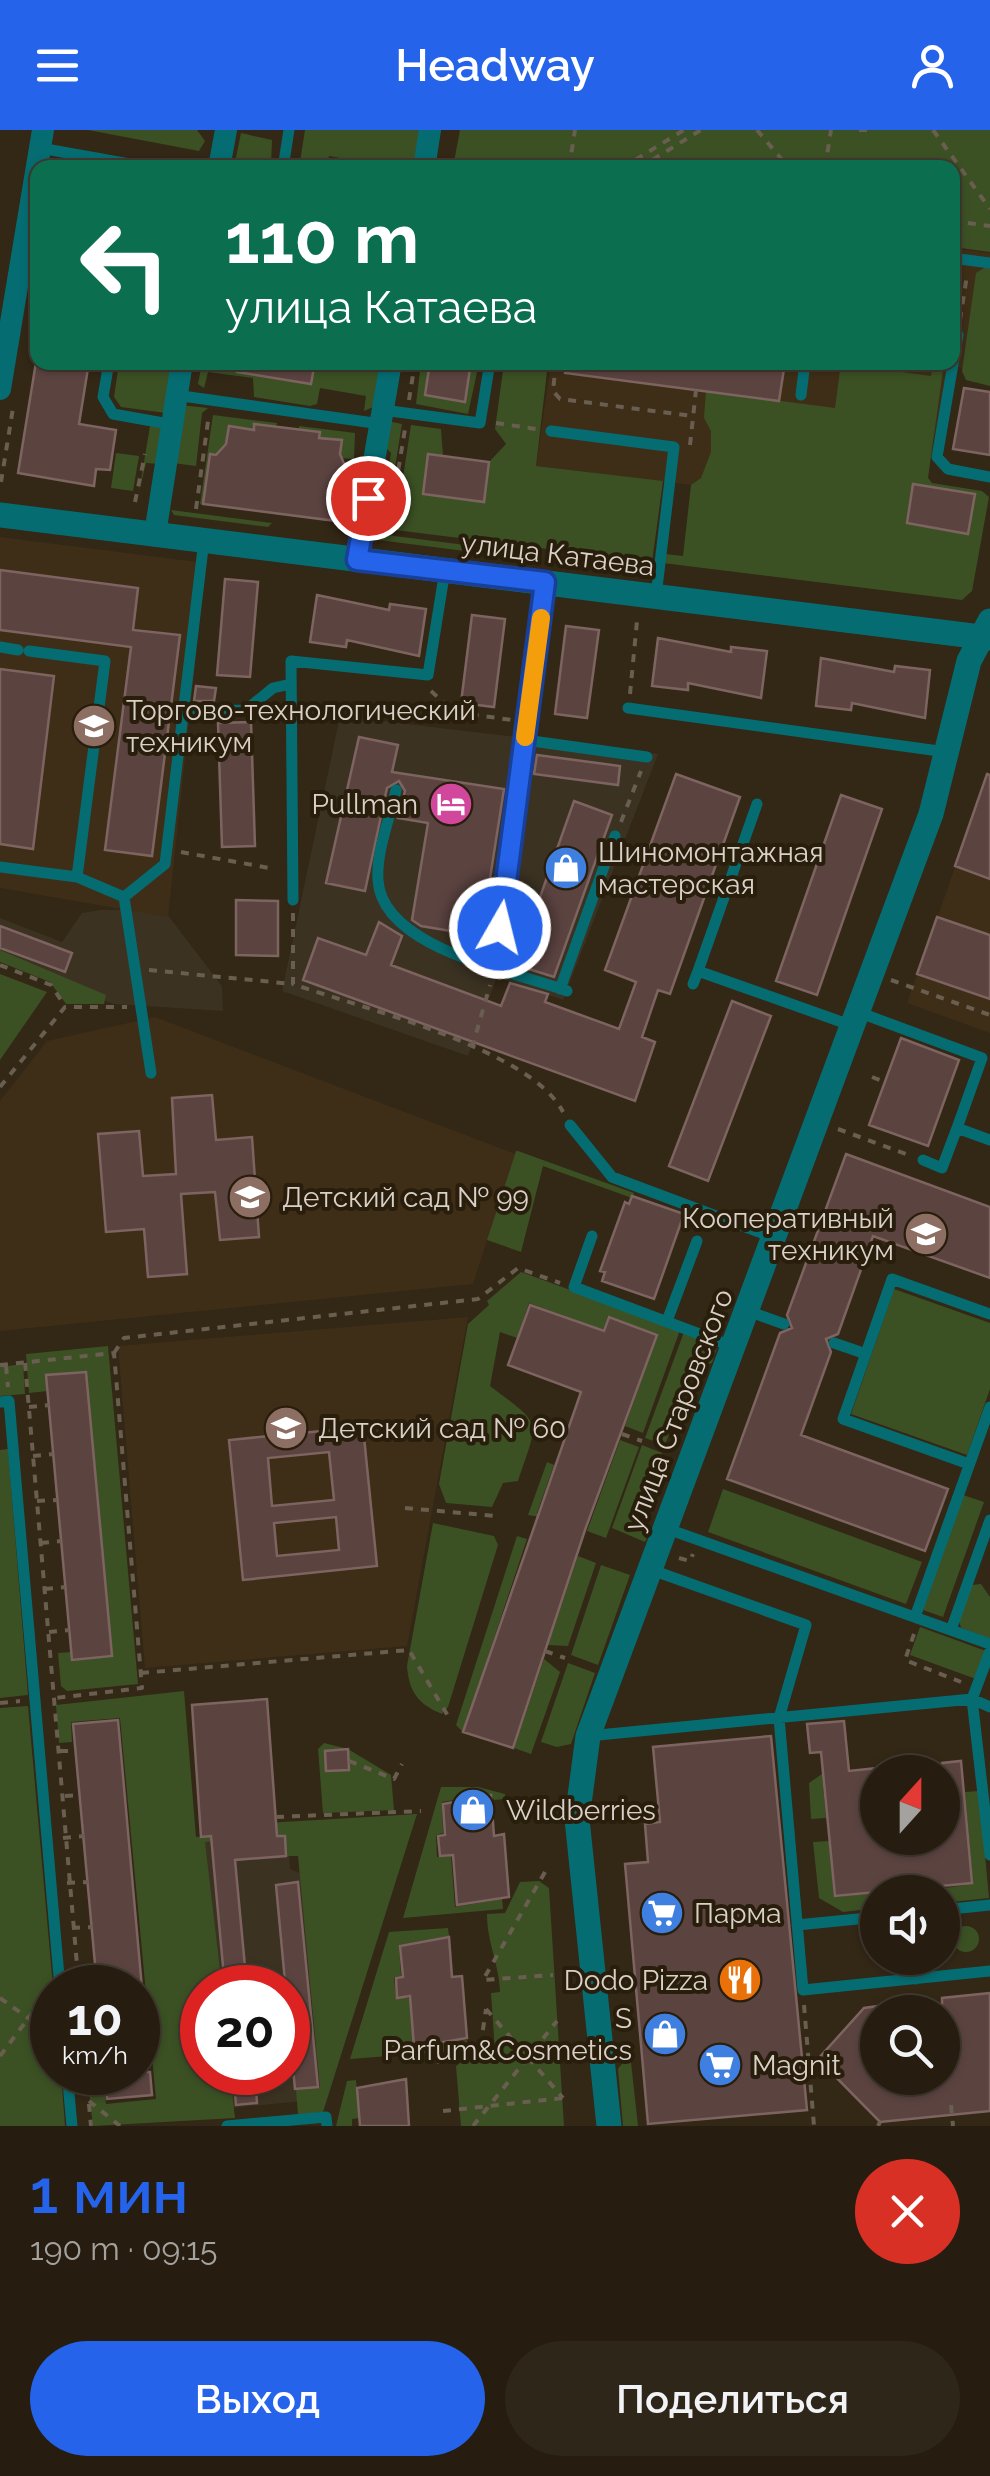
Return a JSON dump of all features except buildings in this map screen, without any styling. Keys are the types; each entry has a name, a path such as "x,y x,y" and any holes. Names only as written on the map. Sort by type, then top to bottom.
{"street":[{"path":"220,160 226,130"},
{"path":"425,160 430,130"},
{"path":"0,388 30,201"},
{"path":"155,534 180,370"},
{"path":"357,560 390,370"},
{"name":"улица Катаева","path":"0,516 987,632"},
{"name":"улица Старовского","path":"609,2126 578,1819 588,1736 855,1019 949,753 969,661 987,632"}],"lane":[{"path":"284,160 289,130"},
{"path":"40,139 121,160"},
{"path":"960,259 990,263"},
{"path":"108,370 103,397 114,414 169,424"},
{"path":"175,395 382,417 407,414 476,424 481,421 489,370"},
{"path":"801,395 805,370"},
{"path":"952,370 938,457 943,467 990,476"},
{"path":"550,431 674,447 656,596"},
{"path":"124,897 165,864 204,540"},
{"path":"293,900 291,661 428,675 445,570"},
{"path":"495,966 545,582"},
{"path":"0,647 105,662 77,877"},
{"path":"184,711 246,710 273,688 291,684"},
{"path":"628,708 949,753"},
{"path":"525,740 647,757"},
{"path":"396,790 378,873 389,910 418,939 563,990 616,836"},
{"path":"757,804 696,978 855,1019 982,1058 985,1065 942,1168 923,1160"},
{"path":"0,867 77,877 124,897"},
{"path":"124,897 150,1073"},
{"path":"570,1125 612,1177 775,1238"},
{"path":"957,1128 990,1140"},
{"path":"592,1236 574,1288 734,1348"},
{"path":"666,1321 696,1241"},
{"path":"969,1464 843,1419 892,1279 990,1314"},
{"path":"748,1311 784,1324"},
{"path":"834,1343 866,1354"},
{"path":"0,1402 9,1401 57,1965"},
{"path":"916,1617 990,1407"},
{"path":"952,1630 990,1520"},
{"path":"665,1528 990,1647 972,1699 990,1856"},
{"path":"649,1569 806,1625 779,1718 803,1990 990,1971"},
{"path":"588,1736 972,1699 990,1707"},
{"path":"960,1908 990,1905"},
{"path":"797,1925 860,1919"},
{"path":"915,1975 916,1979"},
{"path":"69,2095 72,2126"},
{"path":"228,2126 326,2118 327,2126"}],"path":[{"path":"571,160 575,130"},
{"path":"637,160 689,132 701,130"},
{"path":"757,130 782,160"},
{"path":"825,160 831,130"},
{"path":"859,130 872,130"},
{"path":"933,130 954,160"},
{"path":"650,160 689,132"},
{"path":"960,168 990,210"},
{"path":"960,221 990,226"},
{"path":"960,321 969,260"},
{"path":"388,533 415,370"},
{"path":"555,370 552,390 564,400 693,416 696,390"},
{"path":"196,509 207,415 213,411"},
{"path":"481,421 550,431"},
{"path":"628,708 637,621"},
{"path":"428,675 433,694 454,712 527,722"},
{"path":"616,836 647,757"},
{"path":"167,849 293,872"},
{"path":"293,900 293,984"},
{"path":"0,965 51,985 65,1007"},
{"path":"472,1048 495,966"},
{"path":"135,968 293,984 507,1060 555,1096 570,1125"},
{"path":"891,980 990,1015"},
{"path":"65,1007 141,1007"},
{"path":"0,1087 65,1007"},
{"path":"872,1077 885,1082"},
{"path":"836,1128 923,1160"},
{"path":"54,1698 142,1688 114,1353 124,1338 478,1299 518,1268 574,1288"},
{"path":"0,1365 114,1353"},
{"path":"25,1363 77,1965"},
{"path":"28,1407 49,1405"},
{"path":"622,1434 642,1441"},
{"path":"32,1456 53,1454"},
{"path":"37,1501 58,1500"},
{"path":"406,1508 496,1516"},
{"path":"40,1543 61,1541"},
{"path":"44,1589 66,1587"},
{"path":"48,1632 70,1630"},
{"path":"141,1672 409,1650 451,1720"},
{"path":"545,1651 565,1658"},
{"path":"0,1703 35,1700"},
{"path":"348,1761 394,1779 402,1764"},
{"path":"276,1817 422,1811"},
{"path":"546,1872 483,1980 553,1975"},
{"path":"54,1929 92,1926"},
{"path":"803,1990 814,2126"},
{"path":"0,1998 30,2022"},
{"path":"437,2062 480,2050 486,2009 563,2098 443,2111"},
{"path":"0,2056 30,2016"},
{"path":"473,2126 557,2021"},
{"path":"88,2095 91,2126"},
{"path":"89,2101 120,2126"},
{"path":"951,2105 954,2126"}],"shaded area":[{"path":"960,249 990,253 990,338 984,370 960,367"},
{"path":"550,370 956,370 945,437 782,415 772,495 536,466"},
{"name":"Торгово-технологический техникум","path":"0,537 206,563 168,917 0,888"},
{"path":"340,716 658,754 563,1000 497,977 468,1056 282,991"},
{"path":"990,774 990,1033 907,1003"},
{"path":"164,910 222,986 223,1011 113,1004 0,955 0,918 62,942 82,913"},
{"name":"Детский сад № 99","path":"155,1017 515,1154 473,1284 0,1331 0,1101 47,1041"},
{"name":"Детский сад № 60","path":"468,1317 407,1646 145,1668 118,1346"},
{"path":"288,1835 290,1869 304,1875 325,2099 231,2108 230,2095 310,2095 310,1965 217,1965 204,1842"}],"green space":[{"path":"88,130 197,130 205,141 199,151"},
{"path":"305,130 420,130 415,160 329,156 328,160 300,160"},
{"path":"460,130 990,130 990,252 960,248 960,160 454,160"},
{"path":"241,133 272,140 271,160 235,160"},
{"path":"990,268 990,386 966,380 962,371 976,273"},
{"path":"118,370 175,370 166,413 121,407 114,397"},
{"path":"201,370 284,370 311,384 314,370 379,370 373,407 364,411 366,396 320,388 317,404 310,406 254,397 253,378 208,372 204,388 198,384"},
{"path":"420,370 477,370 468,414 416,404"},
{"path":"503,370 547,370 536,466 663,481 652,562 395,530 411,425 441,429 443,456 489,462 506,444 495,429"},
{"path":"840,370 902,370 931,376 932,370 943,370 928,478 932,483 982,491 989,497 972,591 962,600 663,563 665,554 683,556 691,485 701,478 711,452 711,431 704,418 706,391 835,408"},
{"path":"180,405 208,408 202,413 196,466 173,463"},
{"path":"213,415 277,423 276,427 255,424 254,430 229,427 226,445 218,455 210,455 200,504"},
{"path":"387,421 402,424 385,529 371,527 381,513 391,453 383,445"},
{"path":"150,426 165,428 160,464 146,463 139,492"},
{"path":"299,426 355,433 354,459 340,458 342,441 319,438 320,432"},
{"path":"116,453 139,456 133,491 111,488"},
{"path":"171,510 272,523 268,527 174,515"},
{"path":"371,533 497,549 481,553 378,540"},
{"path":"0,950 106,995 104,1004 66,1004 50,982 0,962"},
{"path":"0,974 47,992 0,1060"},
{"path":"516,1151 634,1193 632,1198 543,1166 521,1252 487,1240"},
{"path":"521,1272 680,1330 643,1433 625,1426 658,1334 608,1316 603,1330 529,1303 517,1338 500,1332 490,1386 520,1409 532,1425 518,1481 503,1483 492,1507 446,1503 439,1484 468,1324 489,1305 487,1301"},
{"path":"894,1289 990,1323 990,1389 967,1455 851,1414"},
{"path":"684,1332 718,1345 712,1363 694,1368 665,1445 645,1438"},
{"path":"108,1346 138,1684 67,1691 61,1686 58,1653 71,1652 73,1659 112,1656 86,1373 47,1375 48,1391 29,1393 26,1354"},
{"path":"23,1364 25,1394 0,1396 0,1367"},
{"path":"620,1440 639,1447 606,1538 587,1531"},
{"path":"642,1445 662,1453 639,1517 649,1533 645,1542 612,1528"},
{"path":"8,1449 28,1695 0,1698 0,1450"},
{"path":"547,1462 554,1465 537,1513 551,1519 528,1515"},
{"path":"723,1489 922,1562 906,1604 708,1532"},
{"path":"963,1495 984,1502 943,1617 923,1610"},
{"path":"433,1523 494,1536 498,1545 448,1707 442,1714 416,1696 407,1666"},
{"path":"517,1536 527,1539 463,1732 456,1725"},
{"path":"578,1556 596,1563 568,1646 548,1645"},
{"path":"601,1565 630,1575 598,1665 571,1655"},
{"path":"981,1584 990,1597 990,1639 961,1628 959,1621 972,1585"},
{"path":"920,1627 986,1651 976,1679 910,1655"},
{"path":"544,1659 560,1672 531,1754 514,1748"},
{"path":"568,1663 595,1673 571,1744 557,1747 541,1742"},
{"path":"184,1691 196,1837 251,1833 251,1824 417,1814 323,2112 298,2115 296,2095 310,2095 310,2089 320,2088 298,1856 286,1856 284,1836 205,1842 219,1965 180,1965 180,2095 232,2095 235,2118 93,2126 89,2095 105,2095 106,2104 156,2099 156,2095 160,2095 160,1965 143,1965 120,1718 71,1722 72,1742 59,1743 56,1705"},
{"path":"28,1706 51,1965 30,1965 30,2095 63,2095 65,2126 0,2126 0,1708"},
{"path":"324,1743 348,1749 391,1775 394,1810 323,1813 318,1749"},
{"path":"822,1774 826,1818 811,1819 809,1783"},
{"path":"441,1787 478,1787 505,1794 505,1799 494,1800 491,1794 442,1802 443,1833 436,1835 437,1857 451,1856 455,1907 502,1899 503,1909 403,1918"},
{"path":"979,1791 989,1898 960,1901 960,1886 973,1884 965,1792"},
{"path":"829,1841 834,1897 860,1895 860,1910 843,1912 819,1898 813,1842"},
{"path":"539,1881 549,1888 564,2126 461,2126 456,2066 471,2055 495,2052 491,1993 500,1992 487,1914 505,1913 520,1882"},
{"path":"971,1927 978,1934 975,1948 960,1950 960,1928"},
{"path":"448,1928 449,1936 399,1945 401,1976 394,1977 396,1998 410,1998 414,2048 467,2040 467,2050 350,2059 389,1932"},
{"path":"630,2053 638,2126 623,2126 618,2069"},
{"path":"356,2080 359,2118 352,2119 352,2126 336,2126 347,2081"}],"slow traffic":[{"path":"525,737 541,618"}],"place":[{"name":"Торгово-технологический техникум","path":"94,726"},
{"name":"Pullman","path":"451,804"},
{"name":"Шиномонтажная мастерская","path":"566,868"},
{"name":"Детский сад № 99","path":"250,1197"},
{"name":"Кооперативный техникум","path":"926,1234"},
{"name":"Детский сад № 60","path":"286,1428"},
{"name":"Wildberries","path":"473,1810"},
{"name":"Парма","path":"662,1913"},
{"name":"Dodo Pizza","path":"740,1980"},
{"name":"S Parfum&Cosmetics","path":"665,2034"},
{"name":"Magnit","path":"720,2065"}],"route":[{"path":"368,498 357,560 545,582 500,928"}]}
